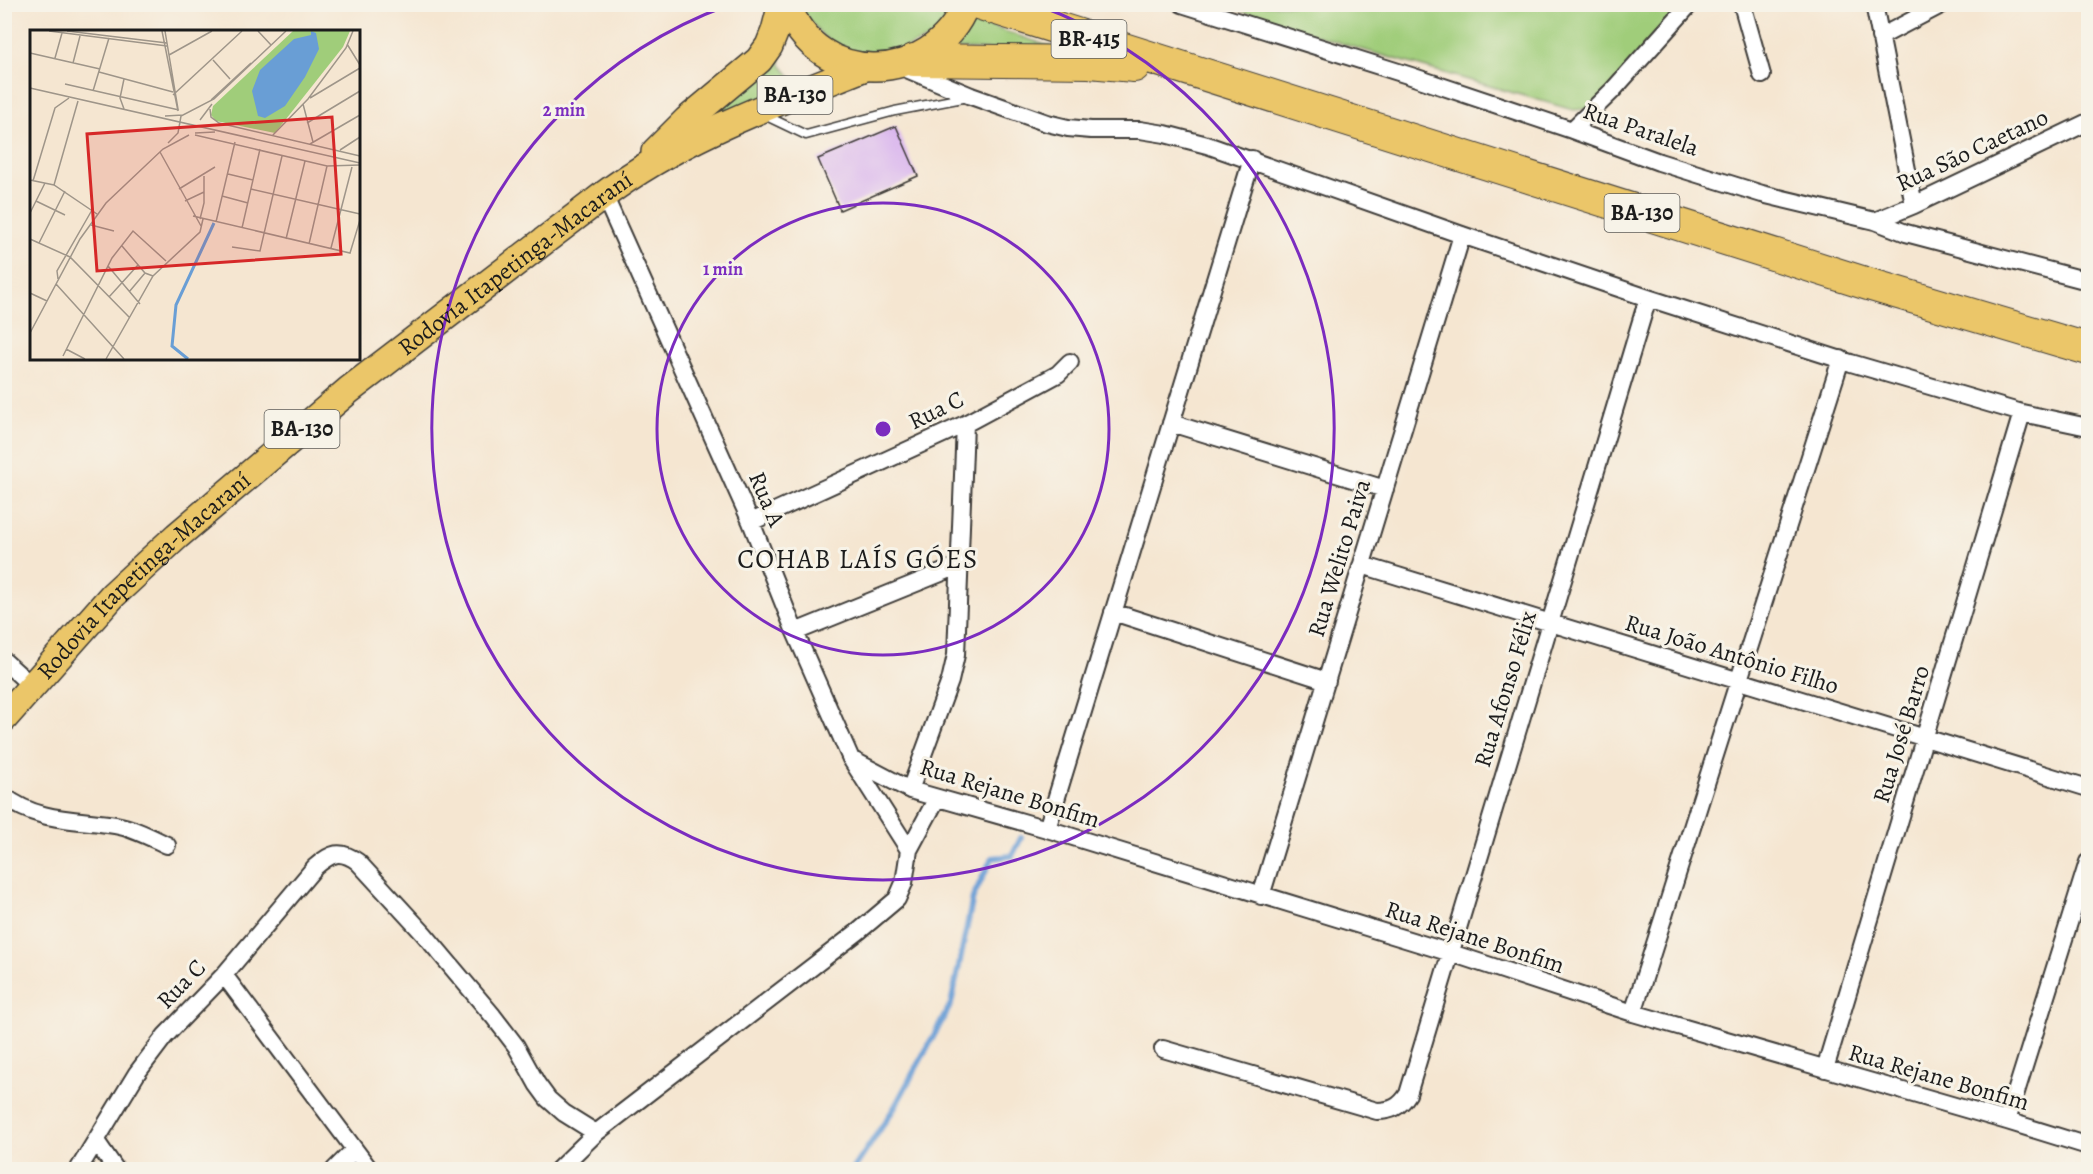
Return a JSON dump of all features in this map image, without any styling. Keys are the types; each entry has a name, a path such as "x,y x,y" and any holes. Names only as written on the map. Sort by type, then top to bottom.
{"highway":[{"name":"BR-415","path":"981,4 1198,71"},
{"path":"1024,4 1198,71"},
{"path":"906,63 1089,62 1198,71"},
{"name":"BA-130","path":"1198,71 1868,284 2088,349"}],"main road":[{"path":"630,175 687,120 759,60 775,31 782,4"},
{"path":"787,4 797,25 820,49 842,61 865,67 906,63 942,42 953,30 966,4"},
{"name":"BA-130","path":"756,111 865,67"},
{"name":"Rodovia Itapetinga-Macaraní","path":"4,718 113,595 249,473 349,390 630,175 725,124 756,111"}],"street":[{"name":"Rua Paralela","path":"1182,4 1411,76 1659,162 1762,194 1875,221 1906,233 2088,282"},
{"path":"1572,130 1612,91 1690,4"},
{"path":"1742,4 1762,75"},
{"path":"1874,4 1914,205"},
{"path":"1880,37 1943,4"},
{"path":"906,63 971,96 1047,123 1068,128 1140,130 1165,134 1252,159 1462,235 1648,298 2022,413 2088,427"},
{"name":"Rua São Caetano","path":"1875,221 1914,205 2088,122"},
{"path":"1047,828 1252,159"},
{"name":"Rua A","path":"604,195 751,522 795,632 851,759 909,850"},
{"name":"Rua Welito Paiva","path":"1261,896 1462,235"},
{"name":"Rua Afonso Félix","path":"1163,1049 1377,1111 1388,1111 1397,1107 1408,1094 1648,298"},
{"path":"1633,1013 1841,359"},
{"name":"Rua C","path":"751,522 965,424 1058,374 1070,362"},
{"name":"Rua José Barro","path":"1825,1069 2022,413"},
{"path":"1171,423 1385,489"},
{"path":"910,790 950,681 956,655 965,424"},
{"name":"Rua João Antônio Filho","path":"1362,565 2088,789"},
{"path":"795,632 958,566"},
{"path":"1113,612 1326,681"},
{"path":"4,661 32,686"},
{"name":"Rua Rejane Bonfim","path":"851,759 910,790 1047,828 1451,953 1633,1013 2088,1146"},
{"path":"4,796 28,811 42,816 117,825 167,844"},
{"path":"558,1170 596,1133 885,911 897,899 904,883 909,850 937,798"},
{"name":"Rua C","path":"78,1170 137,1073 158,1046 224,975 315,867 334,854 350,856 358,862 424,933 516,1046 548,1099 564,1113 596,1133"},
{"path":"2007,1121 2088,862"},
{"path":"224,975 370,1170"},
{"path":"96,1141 116,1170"},
{"path":"334,1170 354,1150"}],"lane":[{"path":"756,111 806,135 895,111 971,96"}],"green space":[{"path":"796,5 927,5 954,13 937,35 883,57 850,53 824,37"},
{"path":"1223,5 1692,5 1598,108 1573,110 1350,46"},
{"path":"971,20 1064,51 944,49"},
{"path":"778,47 781,65 800,88 696,131"}],"building":[{"path":"896,126 918,176 840,210 818,159"}],"waterway":[{"path":"853,1170 893,1110 951,1004 973,897 992,858 1012,856 1021,838"}],"district":[{"name":"COHAB LAÍS GÓES","path":"858,559"}]}
